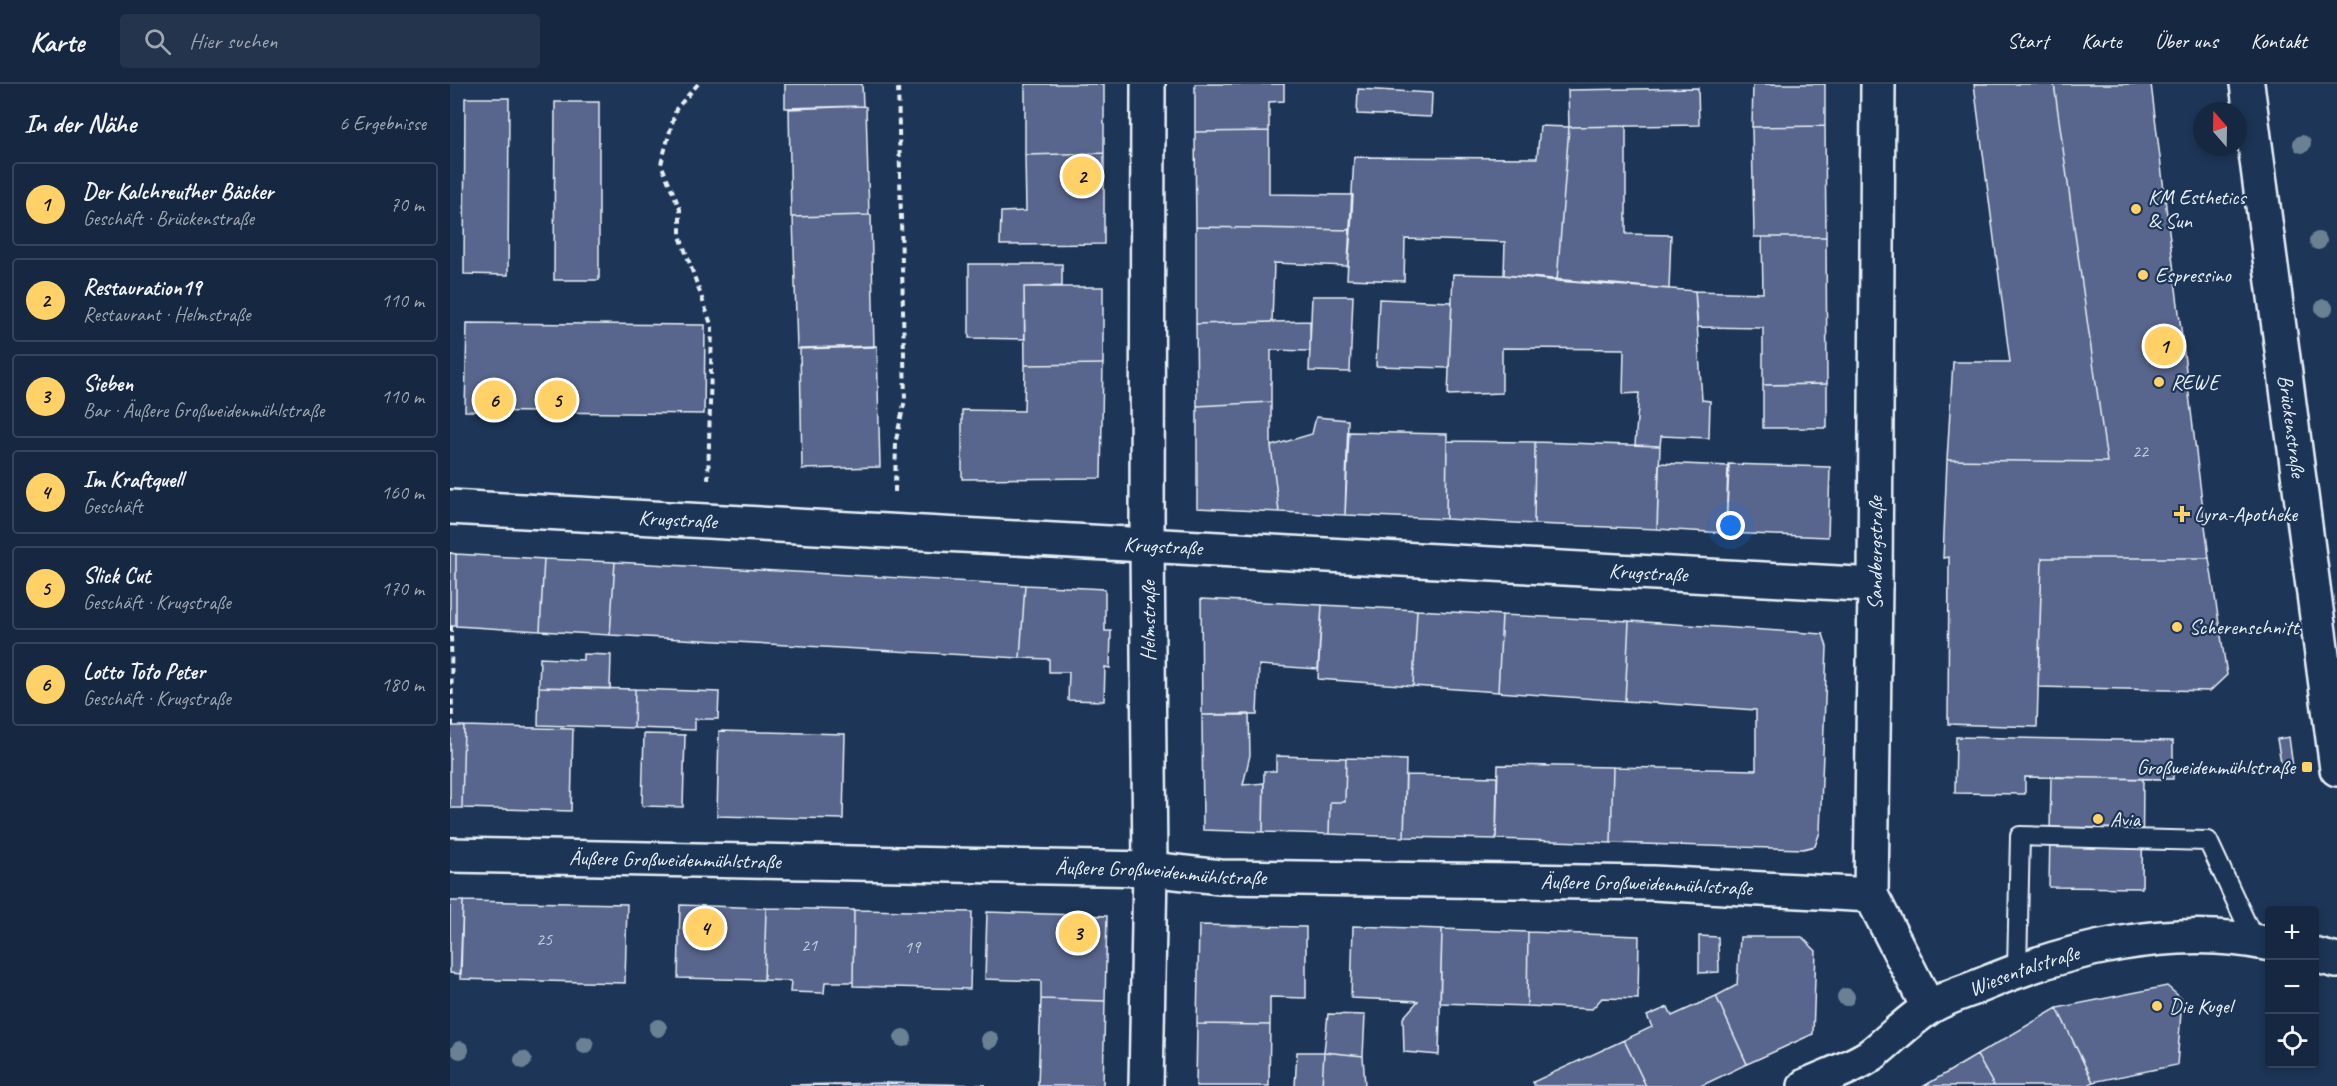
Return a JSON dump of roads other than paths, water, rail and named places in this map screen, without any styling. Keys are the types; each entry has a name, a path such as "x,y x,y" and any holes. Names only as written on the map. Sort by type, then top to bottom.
{"street":[{"name":"Helmstraße","path":"1146,1086 1150,869 1147,544 1148,84"},
{"name":"Sandbergstraße","path":"1878,84 1871,895 1928,1007"},
{"name":"Brückenstraße","path":"2247,84 2337,769"},
{"name":"Krugstraße","path":"450,507 1875,585"},
{"name":"Äußere Großweidenmühlstraße","path":"450,855 1150,869 1220,877 1653,883 1871,895"},
{"name":"Wiesentalstraße","path":"1805,1086 1869,1056 1928,1007 2018,969 2076,952 2130,942 2203,937 2262,942"},
{"path":"2319,956 2337,961"}],"lane":[{"path":"2018,969 2020,837 2208,841 2262,942"}],"place":[{"name":"Restauration19","path":"1082,176"},
{"name":"KM Esthetics & Sun","path":"2136,209"},
{"name":"Espressino","path":"2143,275"},
{"name":"Der Kalchreuther Bäcker","path":"2164,346"},
{"name":"REWE","path":"2159,382"},
{"name":"Lotto Toto Peter","path":"494,400"},
{"name":"Slick Cut","path":"557,400"},
{"name":"Lyra-Apotheke","path":"2182,514"},
{"name":"Scherenschnitt","path":"2177,627"},
{"name":"Großweidenmühlstraße","path":"2307,767"},
{"name":"Avia","path":"2098,819"},
{"name":"Im Kraftquell","path":"705,928"},
{"name":"Sieben","path":"1078,933"},
{"name":"Die Kugel","path":"2157,1006"}]}
